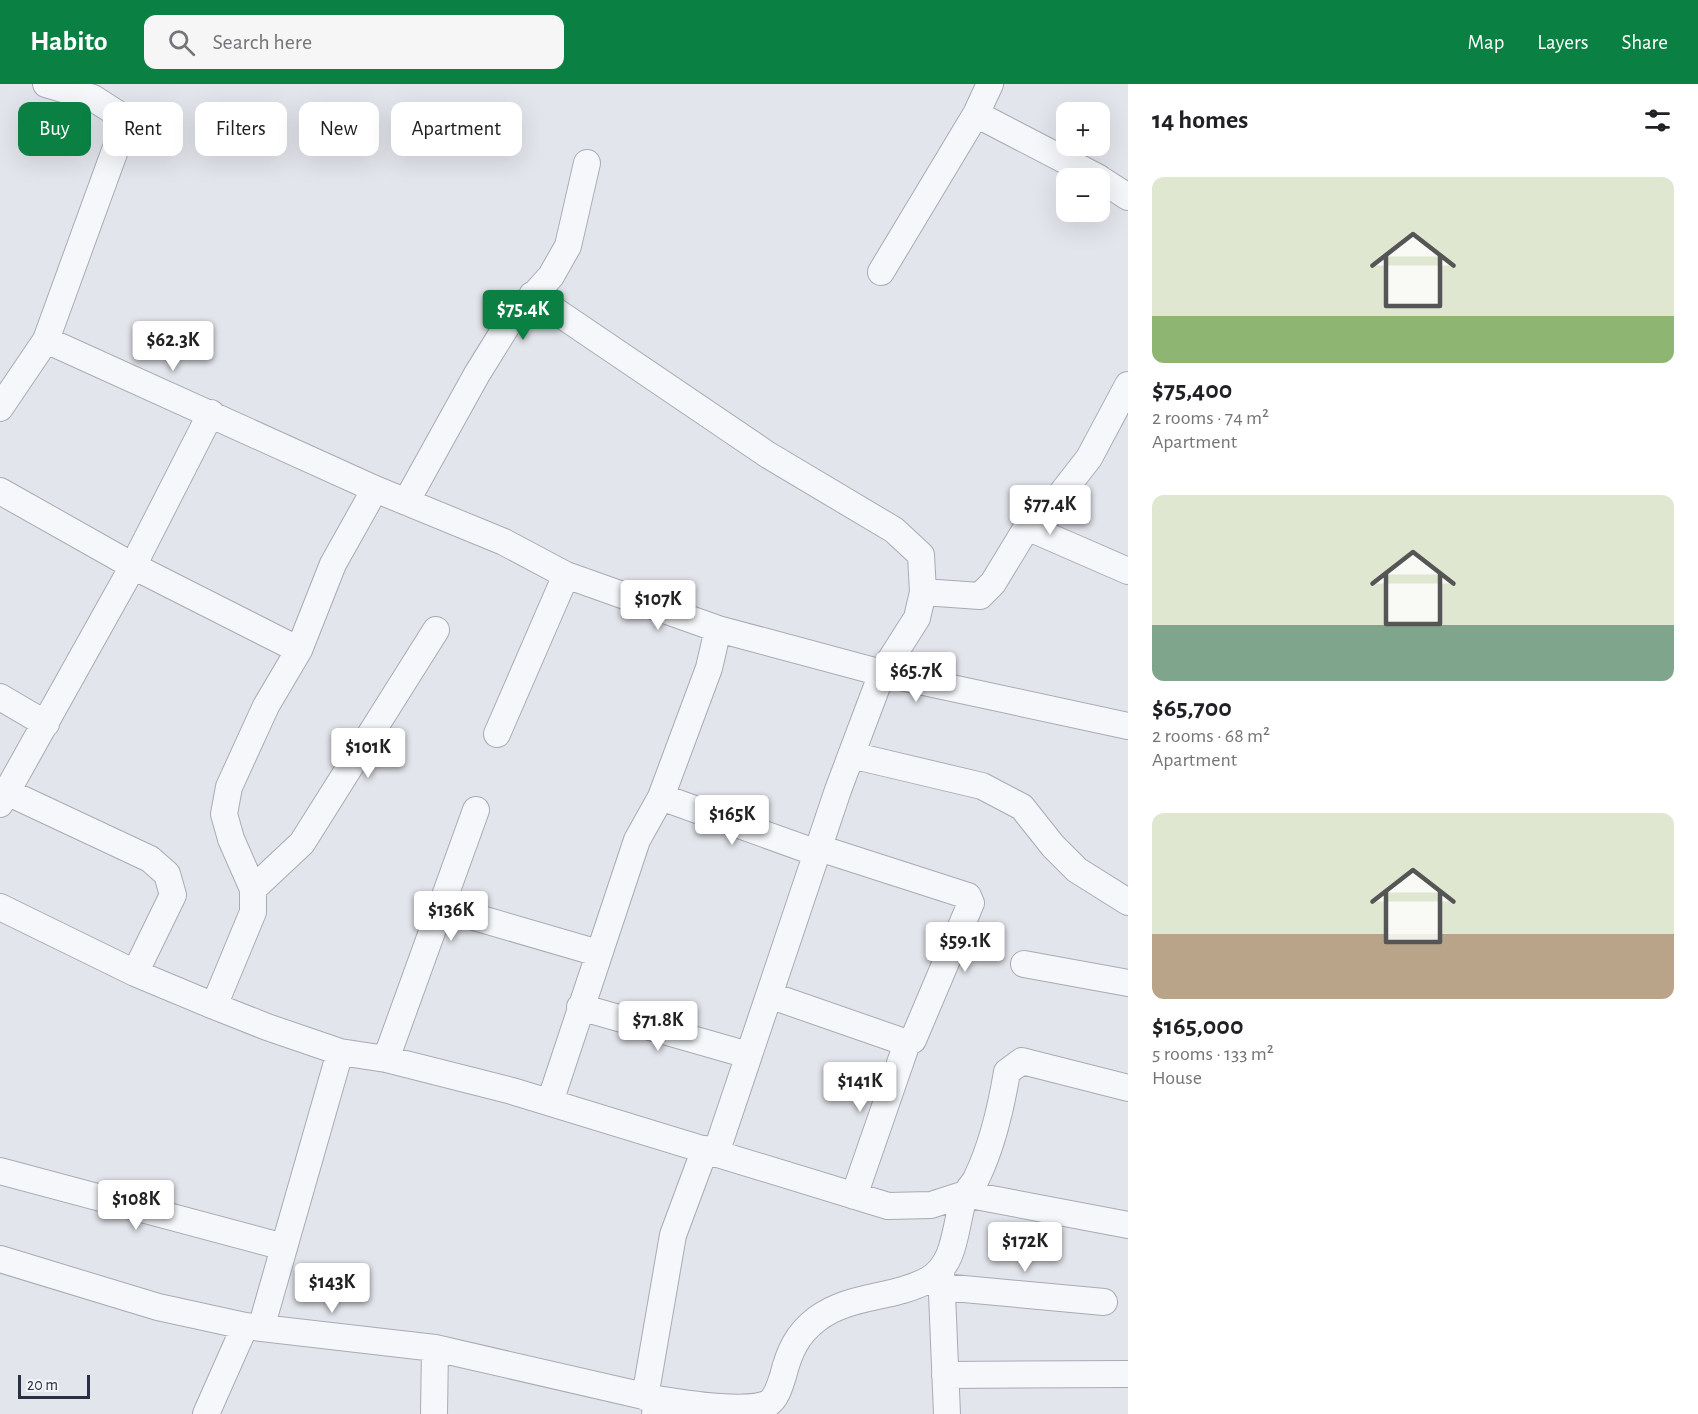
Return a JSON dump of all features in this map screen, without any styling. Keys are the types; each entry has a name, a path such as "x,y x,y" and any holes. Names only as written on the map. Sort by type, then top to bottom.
{"street":[{"path":"0,408 46,340 118,142 121,116 93,98 46,84"},
{"path":"881,272 976,114 990,84"},
{"path":"976,114 1078,168"},
{"path":"406,502 477,374 508,324 550,276 568,246 587,163"},
{"path":"1110,183 1126,190"},
{"path":"532,295 768,455 894,530 921,555 923,592 917,618 882,673 851,755 748,1055 710,1151 673,1235 653,1404"},
{"path":"46,340 375,489 504,542 566,575 718,629 882,673 1128,726"},
{"path":"923,592 980,596 993,583 1028,527 1061,494 1089,458 1128,386"},
{"path":"135,973 173,895 167,874 150,859 3,798 132,566 211,413"},
{"path":"214,1006 253,912 253,889 231,839 224,814 230,787 243,753 266,706 299,650 333,564 375,489"},
{"path":"0,491 132,566 299,650"},
{"path":"1028,527 1128,571"},
{"path":"497,734 566,575"},
{"path":"550,1102 637,840 661,797 709,668 718,629"},
{"path":"253,889 302,843 436,630"},
{"path":"0,697 46,724"},
{"path":"851,755 982,786 1022,807 1053,846 1077,870 1128,902"},
{"path":"661,797 818,850 968,896 971,903 913,1040 908,1043 854,1196"},
{"path":"386,1059 476,810"},
{"path":"0,907 135,973 267,1028 340,1052 386,1059 550,1102 888,1206 931,1205 965,1194 1128,1225"},
{"path":"440,907 598,953"},
{"path":"1024,964 1128,983"},
{"path":"769,995 908,1043"},
{"path":"580,1007 748,1055"},
{"path":"207,1414 253,1327 284,1247 340,1052"},
{"path":"947,1414 942,1279 965,1194 977,1179 1001,1108 1007,1072 1022,1061 1128,1088"},
{"path":"0,1171 284,1247"},
{"path":"0,1259 158,1307 253,1327 435,1348 653,1404 748,1411 769,1403 779,1389 787,1359 799,1334 819,1317 847,1304 927,1280 942,1279 1104,1302"},
{"path":"434,1414 435,1348"},
{"path":"945,1375 1128,1374"}]}
